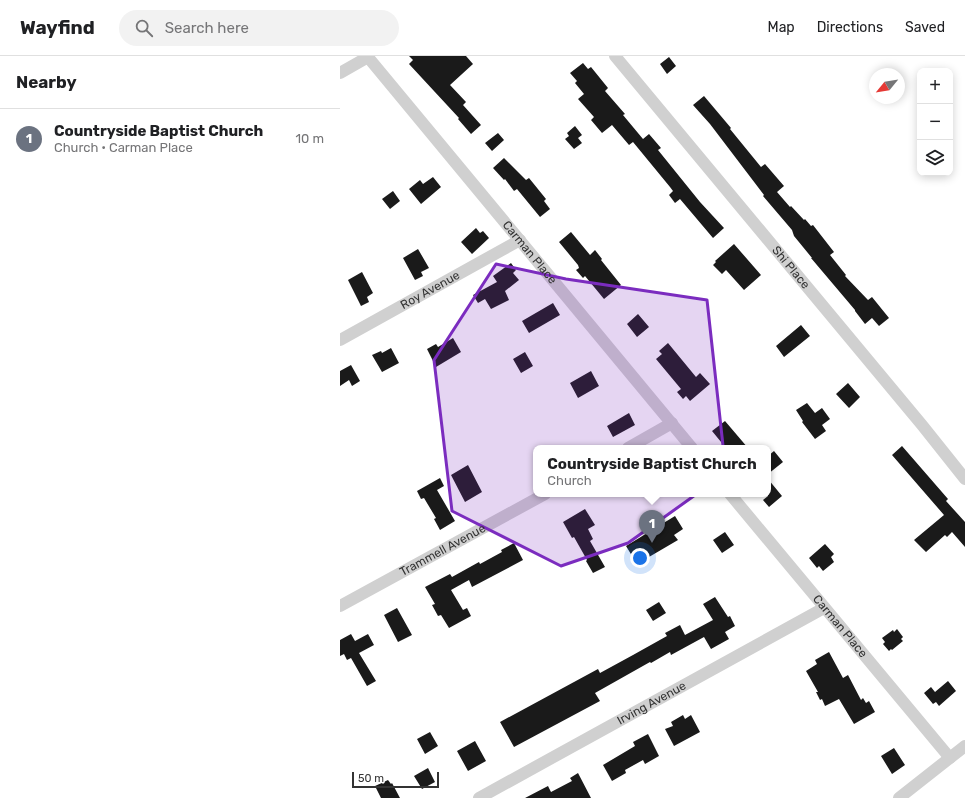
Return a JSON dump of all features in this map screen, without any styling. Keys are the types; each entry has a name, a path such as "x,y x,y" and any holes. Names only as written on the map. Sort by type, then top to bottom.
{"street":[{"path":"340,72 368,56"},
{"name":"Carman Place","path":"368,56 690,445"},
{"name":"Shi Place","path":"615,56 912,413 965,479"},
{"name":"Roy Avenue","path":"340,340 520,240"},
{"path":"633,445 672,423"},
{"name":"Trammell Avenue","path":"340,606 540,497"},
{"name":"Carman Place","path":"732,497 950,758"},
{"name":"Irving Avenue","path":"478,798 824,608"},
{"path":"899,798 965,746"}],"highlighted area":[{"path":"496,264 566,279 707,300 726,473 628,543 561,566 452,511 434,360"}],"building":[{"path":"409,56 466,56 473,64 450,85 466,102 463,105 481,125 471,134 458,119 459,118 409,64 413,60"},
{"path":"669,57 676,66 667,74 660,64"},
{"path":"583,63 588,69 591,67 608,88 605,91 625,114 623,115 643,139 649,134 661,148 658,150 700,202 724,228 713,238 680,199 675,203 669,195 673,191 633,142 629,145 612,125 602,133 591,120 594,117 578,99 584,94 575,83 577,81 570,73"},
{"path":"704,96 761,167 765,164 784,186 777,192 804,220 805,219 811,226 813,225 834,252 830,255 846,275 845,276 868,300 872,297 889,318 879,326 872,318 865,324 811,258 794,236 792,230 763,196 764,195 710,124 693,105"},
{"path":"575,126 582,135 578,138 582,143 574,149 565,139 569,136 567,133"},
{"path":"498,133 504,140 492,151 485,143"},
{"path":"504,158 526,180 529,178 546,199 544,201 550,209 540,217 517,189 514,191 505,179 504,180 493,168"},
{"path":"433,177 441,187 421,204 409,189 420,180 423,184"},
{"path":"393,191 400,201 390,209 382,199"},
{"path":"476,228 480,233 483,231 489,238 472,254 461,242"},
{"path":"571,232 590,255 595,250 621,285 604,299 585,276 583,278 576,270 579,268 578,265 559,242"},
{"path":"734,244 761,275 744,290 726,270 722,274 713,265 716,262 715,261"},
{"path":"418,249 429,268 421,272 423,276 415,280 403,258"},
{"path":"511,263 516,270 513,273 519,280 505,291 509,300 491,309 485,299 478,303 473,295 497,282 493,276"},
{"path":"362,272 373,293 367,297 369,302 361,306 348,280"},
{"path":"553,303 560,315 529,333 522,321"},
{"path":"638,314 649,327 637,337 627,324"},
{"path":"801,325 810,336 784,357 776,346"},
{"path":"453,338 461,352 436,367 427,349 436,344 438,347"},
{"path":"668,343 696,377 700,373 710,384 690,401 686,396 683,399 677,392 681,389 656,359 662,354 659,351"},
{"path":"391,348 399,363 382,372 372,355 381,351 382,353"},
{"path":"525,352 533,366 521,373 513,359"},
{"path":"351,365 360,381 352,386 349,380 340,386 340,371"},
{"path":"591,371 599,386 578,398 570,383"},
{"path":"848,383 860,397 849,408 836,394"},
{"path":"807,403 815,413 822,408 830,419 822,425 826,431 815,439 802,422 803,421 796,410"},
{"path":"629,413 635,425 613,437 607,426"},
{"path":"725,421 745,445 724,445 712,431"},
{"path":"902,446 948,499 946,501 965,522 965,547 952,532 947,537 945,535 926,552 914,540 944,515 892,455"},
{"path":"774,451 783,462 771,472 771,454"},
{"path":"468,465 482,492 465,502 451,475"},
{"path":"440,478 444,486 437,490 455,521 440,530 434,519 436,518 424,498 421,499 417,491"},
{"path":"771,483 782,496 769,507 763,500 767,497 771,497"},
{"path":"585,509 595,525 588,529 593,539 590,541 605,567 593,573 574,537 572,538 563,522"},
{"path":"675,516 683,529 674,535 678,540 637,564 626,546"},
{"path":"725,532 734,545 722,553 713,540"},
{"path":"514,543 523,560 472,587 469,580 451,590 463,610 467,608 471,616 449,628 441,615 438,616 432,605 435,604 425,587 450,574 452,577 479,562 480,564 502,552 501,550"},
{"path":"825,544 834,554 831,557 834,562 823,571 819,566 817,568 809,558"},
{"path":"715,597 728,617 730,616 735,626 725,632 729,639 711,649 704,637 671,655 670,652 651,663 650,662 595,693 600,701 514,747 500,722 598,669 600,673 667,636 665,633 680,625 685,635 713,620 703,604"},
{"path":"659,602 666,613 653,621 646,610"},
{"path":"397,608 412,635 398,642 384,615"},
{"path":"897,629 903,637 901,639 903,641 889,651 883,644 885,642 882,638 893,630 894,632"},
{"path":"351,634 355,641 368,634 374,645 359,653 376,681 367,686 351,658 347,660 344,654 340,656 340,640"},
{"path":"829,652 843,678 848,675 861,700 863,698 866,703 869,701 875,712 854,724 839,699 825,706 822,699 820,700 816,692 818,692 806,671 817,664 815,660"},
{"path":"948,681 956,691 939,706 936,702 933,704 924,693 931,687 935,692"},
{"path":"683,715 685,719 691,715 700,732 674,746 665,729 673,726 671,722"},
{"path":"430,732 438,746 425,754 417,739"},
{"path":"648,734 659,756 645,764 643,760 625,770 626,773 612,781 603,765 635,746 633,742"},
{"path":"475,741 486,761 468,771 457,751"},
{"path":"894,748 905,765 892,774 881,756"},
{"path":"428,768 435,782 422,789 414,776"},
{"path":"578,773 591,798 525,798 548,786 551,792 572,781 570,778"},
{"path":"388,780 391,784 392,783 400,798 381,798 375,786"}],"place":[{"name":"Countryside Baptist Church","path":"652,543"}]}
